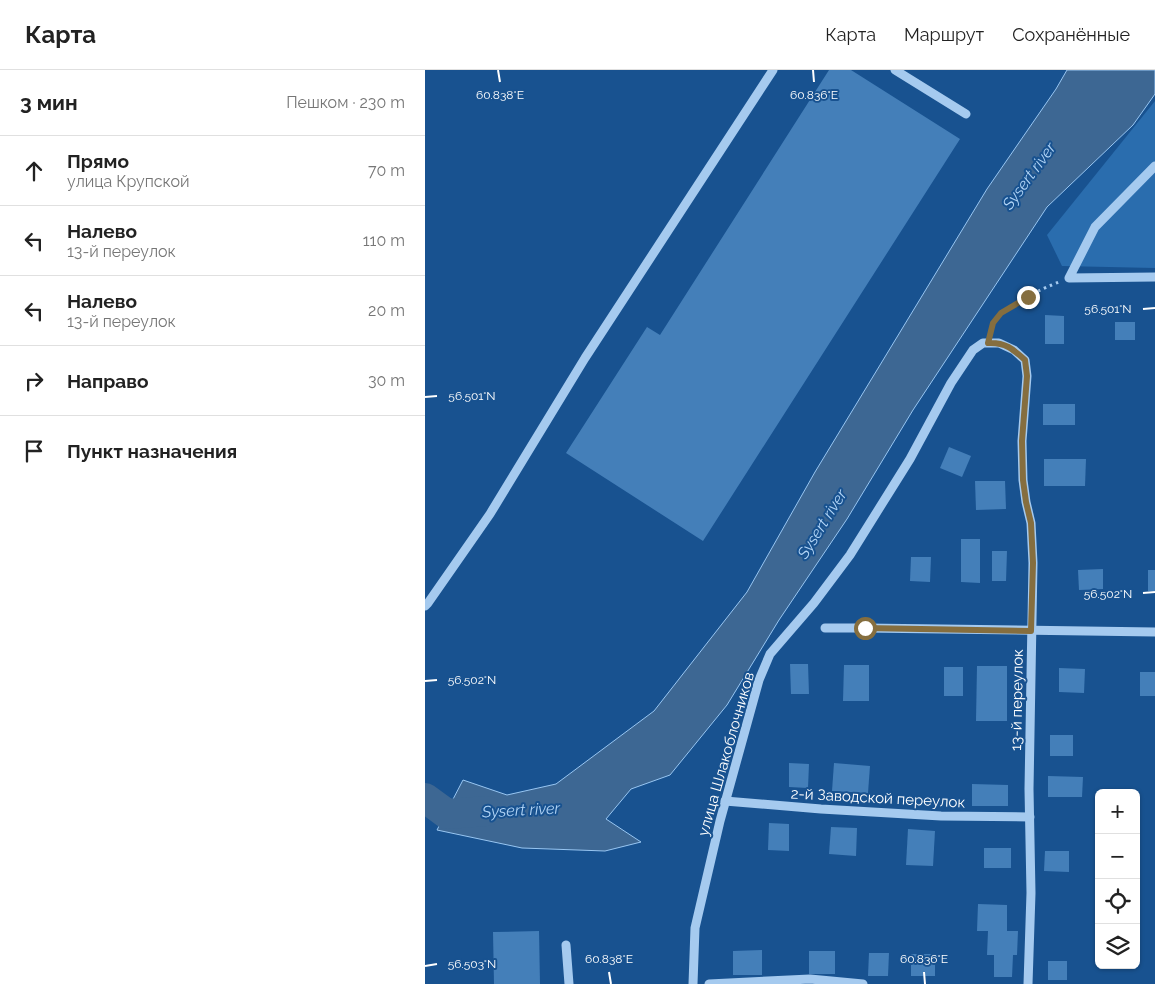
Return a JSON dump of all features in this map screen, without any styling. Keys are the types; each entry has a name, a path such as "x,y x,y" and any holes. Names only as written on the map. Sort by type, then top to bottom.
{"street":[{"path":"425,606 490,514 585,358 773,70"},
{"path":"895,70 966,114"},
{"path":"1155,166 1095,227 1069,278 1155,278"},
{"name":"13-й переулок","path":"988,343 999,343 1014,350 1025,360 1027,376 1022,441 1023,480 1031,523 1033,563 1031,631 1031,893 1028,984"},
{"name":"улица Шлакоблочников","path":"693,984 695,928 725,801 759,680 770,654 814,603 850,555 910,459 951,383 973,350 988,343"},
{"path":"825,628 1155,632"},
{"name":"2-й Заводской переулок","path":"725,801 941,816 1030,817"},
{"path":"567,945 569,984"},
{"path":"709,984 810,979 863,984"}],"path":[{"path":"988,343 993,323 1001,313 1047,287 1069,278"}],"shaded area":[{"path":"1155,101 1155,268 1062,266 1047,235"}],"water":[{"path":"1067,70 1155,70 1155,94 1133,125 1047,207 913,410 847,519 779,620 727,705 670,775 631,789 606,819 641,842 605,851 522,848 437,830 463,780 507,795 556,784 654,711 747,592 815,472 987,189"}],"building":[{"path":"829,70 851,70 960,139 703,541 566,453 647,327 660,335"},
{"path":"1045,315 1064,316 1064,344 1045,344"},
{"path":"1115,322 1135,322 1135,340 1115,340"},
{"path":"1043,404 1075,404 1075,425 1043,425"},
{"path":"949,447 971,456 962,477 940,468"},
{"path":"1044,459 1086,459 1085,486 1044,486"},
{"path":"975,481 1005,481 1006,509 976,510"},
{"path":"961,539 980,539 980,583 961,582"},
{"path":"992,551 1007,551 1006,581 992,581"},
{"path":"911,557 931,557 930,582 910,581"},
{"path":"1103,569 1103,589 1079,590 1078,570"},
{"path":"1148,570 1155,570 1155,591 1148,591"},
{"path":"790,664 808,664 809,694 791,694"},
{"path":"844,665 869,665 869,701 843,701"},
{"path":"977,666 1007,666 1007,721 976,721"},
{"path":"944,667 963,667 963,696 944,696"},
{"path":"1059,668 1085,669 1084,693 1059,692"},
{"path":"1140,672 1155,672 1155,696 1140,696"},
{"path":"1050,735 1073,735 1073,756 1050,756"},
{"path":"789,763 809,764 808,788 789,787"},
{"path":"834,763 870,766 868,793 832,791"},
{"path":"1048,776 1083,777 1082,797 1048,797"},
{"path":"972,784 1008,785 1008,806 972,806"},
{"path":"769,823 789,824 789,851 768,850"},
{"path":"831,827 857,828 856,856 829,854"},
{"path":"908,829 935,831 933,866 906,865"},
{"path":"984,848 1011,848 1011,868 984,868"},
{"path":"1045,851 1069,851 1069,872 1044,871"},
{"path":"978,904 1007,905 1007,931 1018,931 1017,955 1013,955 1012,977 994,977 994,955 987,955 988,931 977,931"},
{"path":"539,931 540,984 494,984 493,932"},
{"path":"762,950 762,975 733,975 733,951"},
{"path":"809,951 835,951 835,974 809,974"},
{"path":"869,953 889,953 888,976 868,976"},
{"path":"911,954 935,954 935,976 911,976"},
{"path":"1048,961 1067,961 1067,980 1048,980"}],"waterway":[{"name":"Sysert river","path":"425,798 447,814 487,811"}],"route":[{"path":"865,628 1031,631 1033,563 1031,523 1023,480 1022,441 1027,376 1025,360 1014,350 999,343 988,343 993,323 1001,313 1028,297"}]}
